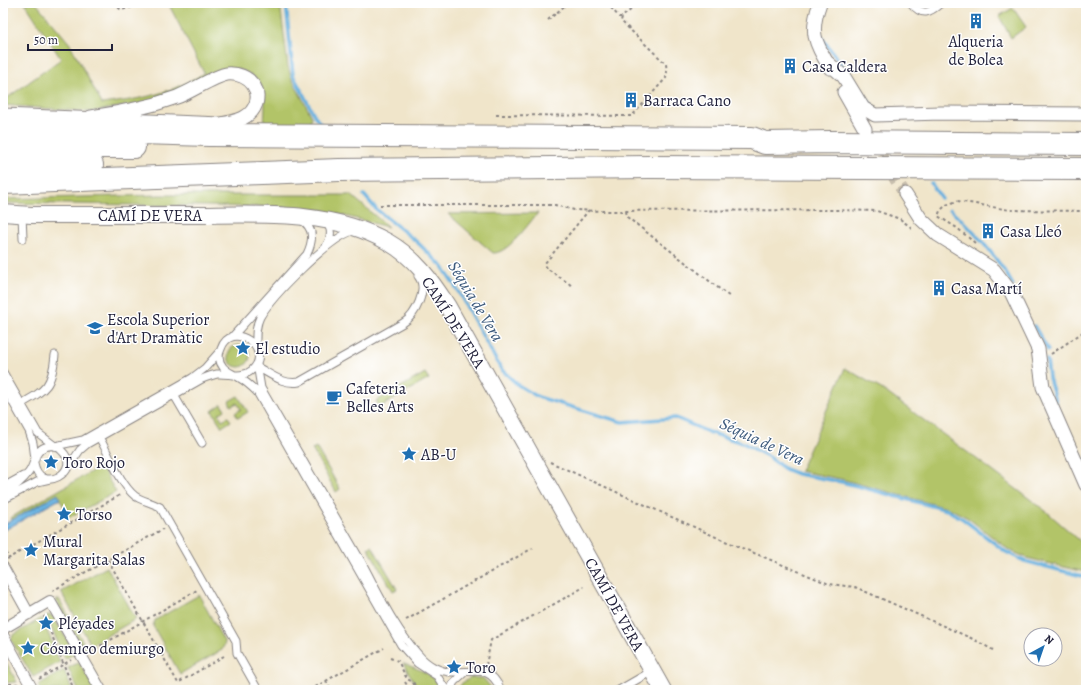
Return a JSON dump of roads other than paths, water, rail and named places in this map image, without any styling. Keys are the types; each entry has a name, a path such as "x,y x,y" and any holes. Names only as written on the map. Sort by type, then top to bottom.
{"highway":[{"path":"3,129 208,135 752,138 765,143 831,142 1086,144"},
{"path":"3,147 754,150 765,143"},
{"path":"3,165 339,170 650,167 1086,169"},
{"path":"3,183 339,170"}],"street":[{"path":"820,3 814,20 813,31 816,42 865,129"},
{"path":"826,61 844,77 864,108 875,115 941,113 1086,114"},
{"path":"3,115 91,117 221,124 238,120 251,112 256,104 257,94 254,83 243,76 227,74 190,92 152,107 91,117"},
{"path":"905,194 921,219 938,236 994,270 1011,292 1038,349 1043,387 1086,485"},
{"name":"CAMÍ DE VERA","path":"3,213 22,215 263,221 294,216 322,220 363,230 388,242 406,255 431,281 447,305 663,690"},
{"path":"3,567 29,614"},
{"path":"3,629 50,601 101,690"},
{"path":"3,635 31,688"}],"lane":[{"path":"911,3 919,11 929,13 942,3"},
{"path":"22,215 23,239"},
{"path":"232,338 307,254 312,245 310,230 304,222 294,216"},
{"path":"320,252 331,237 328,225 322,220"},
{"path":"363,230 351,231 342,235 320,252 300,270 264,311 256,326 256,348 259,378 265,395 386,607 411,646 419,655 436,668 455,672 485,672 492,676 500,690"},
{"path":"258,366 283,381 294,383 299,382 407,320 411,316 421,293 422,285 420,279 399,259 388,242"},
{"path":"421,293 426,291 433,292 447,305"},
{"path":"3,494 19,484 30,471 40,450 50,446 83,440 174,389 199,374 220,351 226,340 237,336 249,339 256,348"},
{"path":"220,351 221,363 224,369 235,375 257,392 360,574 405,650 417,663 437,676 446,690"},
{"path":"21,404 44,391 53,374 55,355"},
{"path":"3,500 37,482 56,478 65,472 83,447 210,376 248,373 258,366"},
{"path":"3,372 38,433 66,455 68,464 65,472"},
{"path":"259,378 262,372 267,372"},
{"path":"3,384 29,431 33,443 34,461 37,472 50,479"},
{"path":"174,395 202,443"},
{"path":"100,437 128,490 136,497 150,501 160,507 236,641 237,653 258,690"},
{"path":"3,488 30,471"},
{"path":"450,690 456,678 467,671"},
{"path":"619,690 652,671"}],"water":[{"path":"58,494 60,499 3,531 3,525"}],"waterway":[{"name":"Séquia de Vera","path":"286,3 293,75 316,118 323,127"},
{"path":"821,37 872,106"},
{"path":"931,183 941,198"},
{"name":"Séquia de Vera","path":"364,195 376,209 417,242 442,266 454,284 501,369 518,385 538,397 622,422 676,418 708,432 743,443 769,457 785,469 798,474 842,482 947,510 963,519 1006,552 1024,561 1086,577"},
{"path":"950,209 984,244 1000,264 1013,285"},
{"path":"1034,326 1048,350"},
{"path":"1047,360 1049,378 1056,401"},
{"path":"1076,447 1086,468"}],"tunnel":[{"path":"870,138 905,194"},
{"path":"21,690 30,685"}],"place":[{"name":"Alqueria de Bolea","path":"976,21"},
{"name":"Casa Caldera","path":"790,66"},
{"name":"Barraca Cano","path":"631,100"},
{"name":"Casa Lleó","path":"988,231"},
{"name":"Casa Martí","path":"939,288"},
{"name":"Escola Superior d'Art Dramàtic","path":"95,328"},
{"name":"El estudio","path":"243,348"},
{"name":"Cafeteria Belles Arts","path":"334,397"},
{"name":"AB-U","path":"409,454"},
{"name":"Toro Rojo","path":"51,462"},
{"name":"Torso","path":"64,514"},
{"name":"Mural Margarita Salas","path":"31,550"},
{"name":"Pléyades","path":"46,623"},
{"name":"Cósmico demiurgo","path":"28,648"},
{"name":"Toro","path":"454,667"}]}
